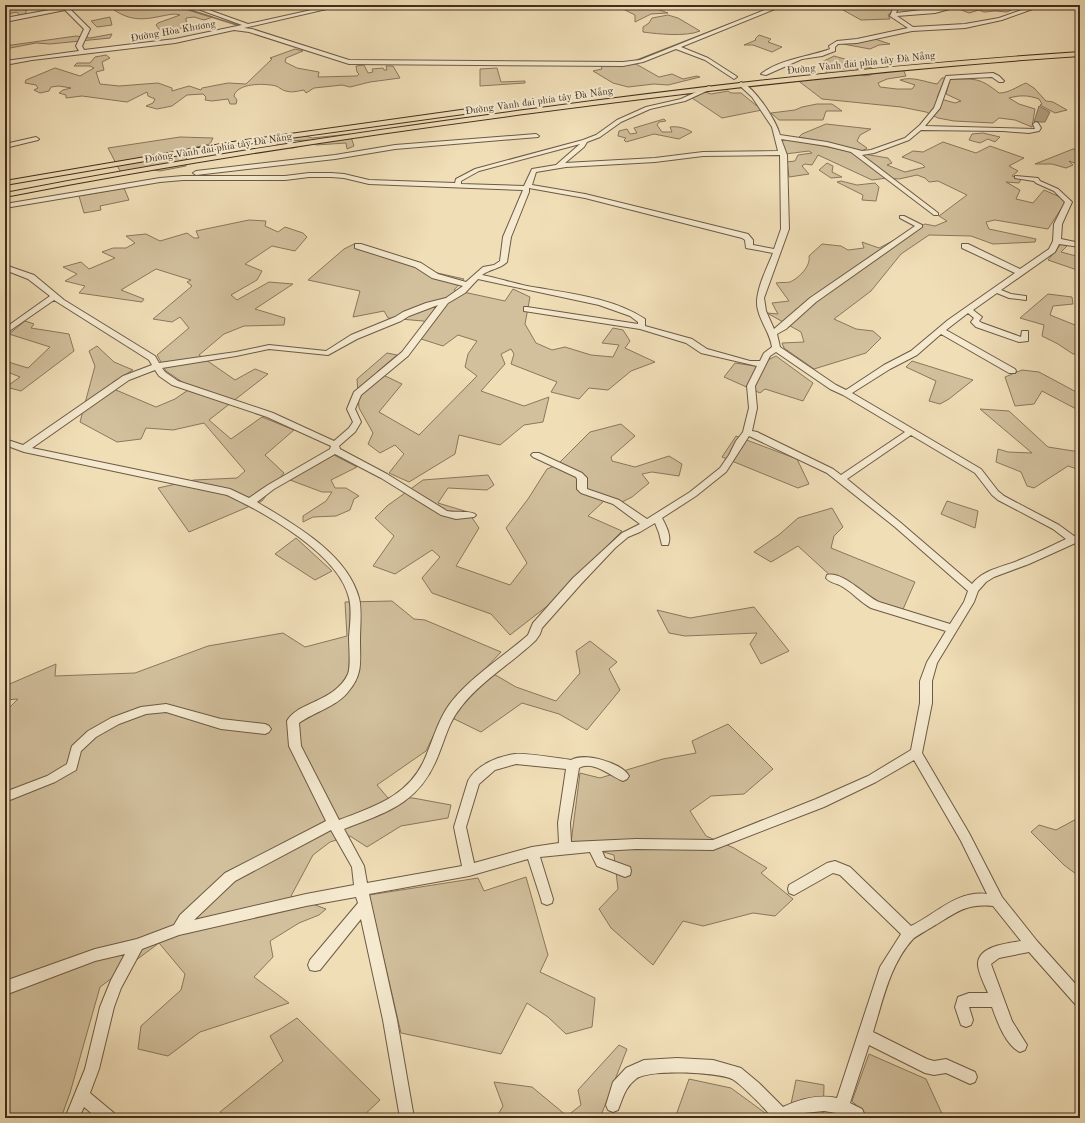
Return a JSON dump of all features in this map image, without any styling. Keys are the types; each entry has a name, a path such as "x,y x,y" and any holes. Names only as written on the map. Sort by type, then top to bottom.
{"main road":[{"name":"Đường Vành đai phía tây Đà Nẵng","path":"607,93 734,77 983,53 1080,47"},
{"name":"Đường Vành đai phía tây Đà Nẵng","path":"5,195 68,182 249,151 709,88 841,73 990,59 1080,54"},
{"path":"734,77 741,84"},
{"name":"Đường Vành đai phía tây Đà Nẵng","path":"5,183 239,143 576,97"},
{"path":"67,172 68,182"}],"street":[{"path":"5,20 85,5"},
{"path":"190,5 247,25"},
{"name":"Đường Hòa Khương","path":"5,63 175,41 337,5"},
{"path":"233,28 250,30 345,62 623,64 642,61 782,5"},
{"path":"890,5 896,9 892,15"},
{"path":"892,15 935,12 961,5"},
{"path":"756,75 801,58 820,55 833,50 832,46 837,43 857,41 912,30 965,26 1000,19 1041,5"},
{"path":"68,9 87,29 79,46 82,52"},
{"path":"892,15 912,30"},
{"path":"676,47 695,53 720,65 734,77"},
{"path":"777,136 827,144 862,153 872,152 906,139 920,128 937,108 948,77 993,75 1001,81"},
{"path":"741,84 754,96 775,127 784,156 785,229 760,298 759,305 773,333 776,348 833,387 912,431 978,471 995,493 1002,498 1076,538"},
{"path":"458,185 458,180 477,170 585,141 598,136 619,121 648,108 683,100 709,88"},
{"path":"920,128 950,130 1003,129 1029,131 1037,130 1038,128 1036,124"},
{"path":"5,206 173,179 186,175 212,171 335,157 394,147 536,136"},
{"path":"5,146 36,139"},
{"path":"557,167 582,146 585,141"},
{"path":"852,150 936,214"},
{"path":"24,449 126,378 157,366 236,354 269,347 323,354 328,353 354,337 398,319 406,314 445,302 462,291 476,276 486,270 496,267 503,262 505,256 506,237 526,192 531,174 534,170 654,160 703,154 782,153"},
{"path":"258,178 277,172 285,163"},
{"path":"277,172 285,178"},
{"path":"173,179 285,178 309,175 331,175 344,176 370,182 527,187 585,196 745,236 749,240 749,246 776,252"},
{"path":"846,393 887,367 906,358 1020,272 1052,250 1057,242 1058,224 1069,202 1056,190 1038,182 1036,179 1017,177"},
{"path":"773,333 783,327 813,300 920,226 902,217"},
{"path":"1057,242 1080,245"},
{"path":"358,246 418,265 435,276 468,285"},
{"path":"965,246 998,263 1020,272"},
{"path":"5,267 31,277 62,302 152,358 162,374 175,383 270,415 335,448 444,513 456,516 470,515"},
{"path":"476,276 503,280 517,286 611,307 638,318 642,321 641,327"},
{"path":"996,290 1009,296 1023,298"},
{"path":"5,332 55,296"},
{"path":"250,502 271,487 335,448 352,430 357,422 351,409 357,394 405,354 445,302"},
{"path":"527,309 641,327 689,341 704,351 750,363 762,364"},
{"path":"969,310 978,317 975,322 979,325 1022,340 1025,339 1025,333"},
{"path":"941,331 1012,371"},
{"path":"179,929 185,919 230,877 335,825 393,802 414,787 427,768 434,754 446,721 457,704 467,693 506,662 535,634 537,626 577,581 612,546 625,535 693,494 723,470 733,456 740,441 747,433 748,422 753,408 751,386 767,355 776,348"},
{"path":"841,479 912,431"},
{"path":"747,433 754,434 823,468 841,479 898,525 973,590"},
{"path":"5,442 24,449 230,492 250,502 293,528 314,543 343,574 354,598 354,673 343,690 325,703 305,712 293,721 295,746 335,825 358,866 361,889 390,1020 407,1118"},
{"path":"536,456 579,475 582,478 582,489 584,491 616,502 646,523"},
{"path":"657,517 664,533 665,543"},
{"path":"1076,538 1025,562 990,574 973,590 969,602 932,662 926,681 926,703 916,754 965,837 997,900 1032,945 1080,999"},
{"path":"831,578 846,584 865,600 875,605 952,629"},
{"path":"5,797 51,779 72,766 76,749 92,734 115,721 145,710 166,708 221,724 265,728"},
{"path":"5,988 95,956 137,945 179,929 306,900 469,870 532,852 565,848 636,844 713,846 872,779 916,754"},
{"path":"469,870 460,827 474,781 491,766 516,759 573,765"},
{"path":"565,848 564,823 573,765 577,761 586,760 623,776"},
{"path":"594,847 601,862 625,871"},
{"path":"532,852 547,899"},
{"path":"794,889 831,867 835,867 845,871 909,933"},
{"path":"842,1106 887,967 909,933 922,927 957,904 981,899 997,900"},
{"path":"315,966 365,904"},
{"path":"72,1118 92,1069 107,1007 116,985 137,945"},
{"path":"1020,1045 1006,1025 984,964 985,960 996,952 1032,945"},
{"path":"966,1020 962,1007 963,1002 969,1000 996,1000"},
{"path":"865,1035 925,1066 934,1068 946,1066 970,1077"},
{"path":"613,1105 618,1087 631,1073 644,1067 677,1065 713,1067 736,1073 754,1088 780,1117 802,1107 822,1103 842,1106 858,1115 859,1118"},
{"path":"82,1095 109,1118"}],"shaded area":[{"path":"5,5 28,5 25,15 20,16 17,12 7,14 11,18 5,19"},
{"path":"127,5 176,5 213,17 204,20 194,17 186,18 186,21 189,24 184,28 160,30 156,25 158,23 180,15 173,14 137,19 120,14 114,10"},
{"path":"615,5 646,5 668,13 651,14 635,22 635,15"},
{"path":"855,5 889,5 895,9 888,15 890,19 861,20 843,10"},
{"path":"949,5 1016,5 1018,7 1007,12 984,12 979,10 969,13"},
{"path":"668,15 678,18 700,31 687,34 643,32 643,27 649,23 652,18"},
{"path":"110,17 112,25 97,27 91,21"},
{"path":"112,34 110,38 50,44 36,43 5,49 5,46 76,36 90,38"},
{"path":"759,35 771,39 768,42 782,47 772,52 753,45 744,45 756,40 755,39"},
{"path":"875,39 890,44 879,45 870,49 843,44"},
{"path":"295,49 303,51 286,58 285,62 297,68 319,72 318,77 357,76 359,74 356,66 364,65 368,73 373,72 372,69 383,68 384,70 387,70 386,66 393,66 400,78 370,82 350,87 342,85 314,88 306,93 304,90 288,92 276,86 258,84 245,86 236,92 234,96 237,100 236,104 230,104 228,99 212,101 205,100 206,97 203,94 187,95 172,106 157,109 146,106 153,103 155,99 148,96 147,92 127,102 82,96 66,98 66,95 59,93 63,90 71,88 59,86 51,87 49,91 40,93 34,90 38,88 36,85 25,83 26,80 55,68 80,76 94,68 90,66 74,66 77,63 90,63 95,57 106,55 110,58 102,62 104,70 96,72 100,84 119,86 158,83 172,88 172,91 189,86 201,90 202,88 228,83 246,84 272,59 270,58"},
{"path":"834,56 855,62 852,66 858,69 870,67 875,70 871,72 854,71 864,76 871,75 887,67 903,69 906,76 887,79 878,83 880,87 912,89 915,85 900,80 914,79 937,84 942,78 945,78 937,98 955,103 961,101 946,94 950,79 976,80 986,84 999,93 1009,91 1026,83 1034,88 1046,101 1053,102 1067,110 1055,113 1040,105 1042,104 1039,99 1028,96 1009,98 1019,104 1035,109 1032,127 1015,120 999,118 993,123 954,121 938,118 926,112 901,107 822,99 796,79 826,78 826,72 830,70 822,67 827,66 822,62"},
{"path":"636,64 659,77 672,74 683,79 697,76 700,77 668,85 654,84 628,87 613,83 593,71 602,69 601,66"},
{"path":"497,68 501,82 525,81 525,83 480,86 480,69"},
{"path":"703,91 711,94 728,91 731,93 741,93 762,110 722,118 686,94"},
{"path":"817,104 832,104 842,111 826,111 823,120 779,120 771,113 795,110"},
{"path":"1039,106 1050,112 1045,122 1034,122"},
{"path":"664,119 666,121 659,122 657,125 662,132 672,132 670,127 673,127 687,129 692,132 679,139 654,134 626,142 624,140 626,138 618,136 619,131 627,129 630,134 637,133 634,128"},
{"path":"826,124 871,129 860,135 857,141 867,148 862,151 799,137 802,134"},
{"path":"983,133 1000,137 995,142 988,139 980,143 969,140 972,134"},
{"path":"300,134 312,138 350,134 354,146 347,149 346,143 316,145 309,140 287,141 285,143 297,147 293,148 277,147 277,137"},
{"path":"180,137 213,138 210,144 187,149 186,166 160,171 153,170 134,173 120,171 108,148"},
{"path":"781,138 888,158 892,163 887,165 905,172 925,167 922,164 902,157 913,151 923,152 943,142 976,153 990,146 1024,158 1009,166 1018,171 1012,176 1021,179 1019,183 1006,182 1020,190 1016,199 1033,203 1044,190 1067,200 1048,229 995,220 986,222 989,229 1036,239 1035,242 993,244 971,236 929,235 901,254 871,291 834,319 856,329 873,331 881,338 866,353 814,369 784,348 782,343 804,342 801,332 767,313 778,314 772,303 789,301 776,283 790,282 797,278 806,268 809,256 822,244 841,246 848,250 864,248 862,242 879,248 925,224 935,226 947,221 939,216 967,195 938,181 929,182 925,178 917,175 899,179 887,178 872,180 818,155 812,165 805,164 802,166 809,174 789,177 787,162 795,161 798,155 812,153 809,151 785,154"},
{"path":"1073,149 1080,150 1080,165 1069,161 1073,165 1066,168 1052,164 1035,164"},
{"path":"827,163 833,166 832,172 842,177 831,178 819,170"},
{"path":"841,181 857,185 875,183 879,187 876,201 862,200 863,195 837,182"},
{"path":"124,188 129,200 100,206 101,210 84,213 79,196"},
{"path":"249,220 266,221 265,226 278,232 285,227 303,233 307,237 295,251 272,246 245,264 262,271 257,280 231,295 237,300 269,282 293,284 255,309 285,318 284,325 244,326 224,334 199,355 235,380 255,369 268,374 209,420 231,439 262,417 294,430 265,455 284,473 262,501 189,532 158,488 194,480 237,478 245,471 204,423 173,430 146,428 141,439 117,442 80,422 95,366 89,351 97,346 114,362 133,370 113,382 116,390 156,407 175,399 191,388 166,371 157,355 189,328 180,317 172,322 153,319 192,286 187,282 191,280 156,269 121,290 144,299 142,302 79,293 85,286 65,281 77,274 63,267 81,262 89,269 115,258 102,252 113,248 126,248 135,243 126,236 146,234 160,241 187,233 194,238 199,238 196,231"},
{"path":"354,244 414,262 433,272 464,279 454,290 505,301 513,289 530,297 525,324 536,343 552,350 565,347 591,355 613,357 619,345 602,343 613,328 623,330 630,341 625,348 655,362 631,371 608,390 589,388 579,399 551,392 557,382 511,364 514,354 511,349 501,354 505,364 481,391 524,406 549,397 543,422 524,425 500,445 459,435 455,454 409,482 389,473 404,454 395,445 380,453 368,444 373,433 359,408 357,379 387,353 397,355 377,372 402,384 379,412 419,435 477,376 465,367 468,354 477,341 458,335 443,346 415,337 426,322 388,318 384,311 353,317 360,291 308,280 344,249"},
{"path":"1061,244 1067,246 1061,252 1080,257 1080,271 1048,260"},
{"path":"1048,294 1072,297 1073,304 1053,306 1050,315 1080,327 1080,354 1073,354 1042,336 1044,325 1020,318"},
{"path":"25,321 34,324 31,328 69,334 74,351 21,391 6,387 20,377 5,371 5,361 28,368 50,347 9,334"},
{"path":"776,356 813,383 803,401 765,389 760,393 724,377 735,363 755,366"},
{"path":"912,361 973,380 949,399 940,404 929,401 936,381 906,367"},
{"path":"1022,370 1039,372 1080,394 1080,411 1042,391 1034,404 1015,406 1005,377"},
{"path":"980,409 1009,411 1048,447 1080,452 1080,470 1068,466 1034,488 1027,486 1021,472 996,462 998,449 1008,452 1032,453"},
{"path":"621,424 635,436 611,457 612,461 635,467 669,456 682,464 679,476 652,472 642,474 649,483 632,497 618,504 605,500 588,516 622,531 546,607 510,635 491,614 432,593 422,578 440,557 432,550 395,574 373,566 394,536 375,518 387,506 423,480 488,475 494,485 487,490 448,488 438,503 468,512 479,528 456,566 510,585 527,563 506,528 528,499 547,469 557,465 590,432"},
{"path":"736,436 797,459 809,484 798,488 722,457"},
{"path":"334,455 357,467 331,480 335,488 346,488 359,496 354,499 350,510 336,516 313,517 303,522 303,516 326,501 332,492 322,492 290,480"},
{"path":"947,501 978,511 975,528 941,514"},
{"path":"832,508 843,527 834,536 831,548 915,582 900,616 833,578 798,546 771,562 754,552 780,534 798,518"},
{"path":"296,538 332,571 315,580 275,554"},
{"path":"392,601 414,619 425,620 501,652 485,669 516,687 556,701 580,673 576,651 590,641 617,662 609,669 620,690 587,730 559,714 522,703 481,732 444,714 426,751 377,785 388,798 413,798 451,805 448,818 401,826 367,847 350,836 330,842 313,855 291,896 326,909 319,915 299,923 270,941 273,957 254,977 289,1003 200,1032 168,1056 138,1049 141,1026 181,990 185,974 159,943 100,987 70,1093 61,1118 5,1118 5,712 18,699 5,700 5,686 56,664 55,676 135,673 208,646 283,633 305,647 347,636 345,602"},
{"path":"754,607 789,651 761,664 750,644 757,633 685,636 669,633 657,610 690,618"},
{"path":"728,724 773,769 744,794 711,796 690,811 706,836 734,848 767,868 761,873 793,899 775,916 753,913 703,926 683,921 653,965 611,928 599,909 618,889 614,855 571,843 580,773 600,778 663,759 696,753 692,741"},
{"path":"1080,817 1080,877 1064,865 1031,832 1039,825 1056,830"},
{"path":"526,877 548,955 540,972 595,998 592,1027 566,1034 548,1017 527,1003 501,1054 401,1033 369,895 478,878 484,891"},
{"path":"297,1018 380,1100 361,1118 228,1118 220,1112 283,1061 270,1036"},
{"path":"619,1045 627,1049 600,1118 496,1118 503,1106 494,1082 532,1087 567,1116 581,1105 578,1090"},
{"path":"869,1054 926,1079 944,1118 870,1118 852,1101"},
{"path":"689,1079 731,1088 772,1118 675,1118"},
{"path":"796,1080 824,1085 823,1118 788,1118"}],"waterway":[{"path":"173,5 250,29"},
{"path":"632,62 732,23"}]}
